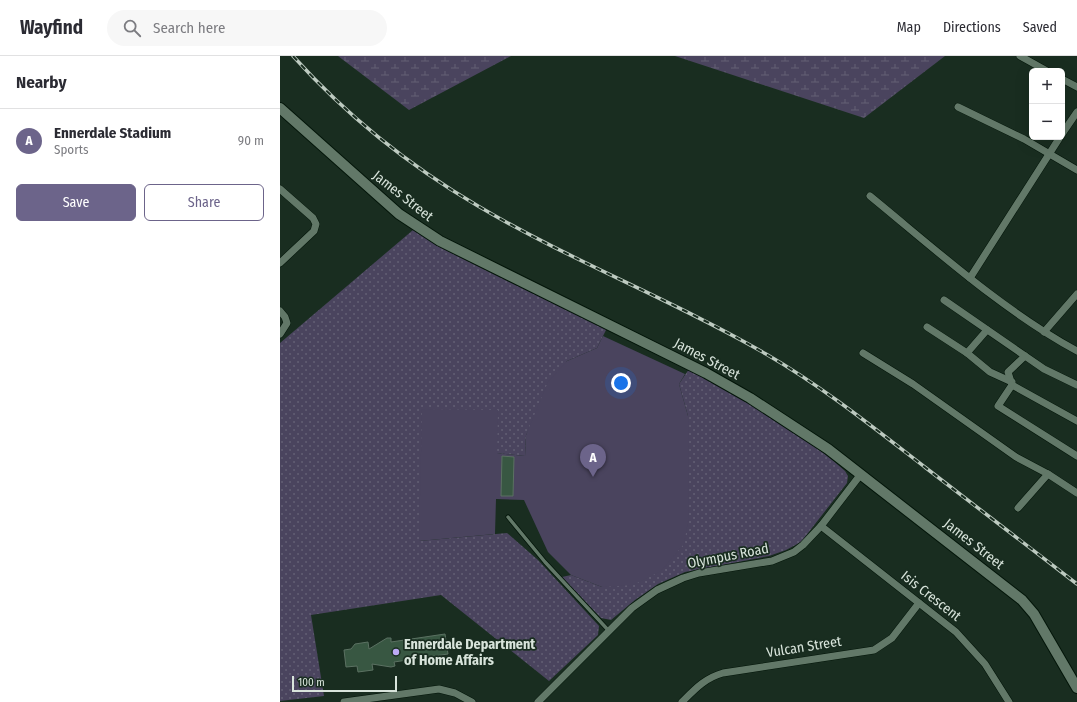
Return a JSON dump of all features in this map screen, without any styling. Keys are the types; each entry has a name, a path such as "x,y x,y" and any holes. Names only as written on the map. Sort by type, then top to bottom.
{"street":[{"path":"1020,56 1042,68"},
{"path":"1065,81 1077,87"},
{"path":"958,107 1024,139 1077,170"},
{"name":"James Street","path":"280,108 399,214 417,227 453,247 706,373 804,432 861,474 1022,600 1034,614 1077,688"},
{"path":"1065,130 1077,112"},
{"path":"970,278 1058,140"},
{"path":"280,189 313,218 316,224 314,231 280,263"},
{"path":"870,196 970,278 1044,332 1077,350"},
{"path":"1044,332 1077,294"},
{"path":"944,300 1044,369 1077,385"},
{"path":"280,334 286,327 282,314"},
{"path":"927,327 967,353 990,372 1077,422"},
{"path":"967,353 987,330"},
{"path":"863,353 913,384 1016,457 1048,474 1077,493"},
{"path":"1012,384 1008,372 1025,356"},
{"path":"1012,384 998,405 998,408 1077,456"},
{"name":"Olympus Road","path":"538,702 642,599 669,584 699,573 778,559 794,552 803,545 821,526 861,474"},
{"path":"1018,508 1048,474"},
{"name":"Isis Crescent","path":"821,526 956,632 977,652 1008,702"},
{"name":"Vulcan Street","path":"682,702 702,683 711,677 723,673 874,650 892,638 919,603"},
{"path":"344,702 439,689 455,693 472,702"}],"lane":[{"path":"508,518 545,562 609,631"}],"green space":[{"path":"338,56 511,56 409,110"},
{"path":"675,56 945,56 864,118"},
{"path":"413,230 467,260 607,328 597,348 567,361 526,435 525,456 497,453 419,541 507,533 538,560 599,626 598,635 549,681 441,595 311,615 324,696 280,701 280,343"},
{"path":"603,336 685,374 679,384 688,416 689,516 684,544 661,571 633,585 602,587 571,575 548,552 524,500 496,499 495,534 419,541 422,409 498,410 497,453 525,456 526,435 548,382 567,361 597,348"},
{"path":"689,369 770,416 808,442 845,471 848,476 847,483 801,542 786,550 769,556 685,572 658,584 635,600 611,620 601,618 562,577 571,575 602,587 688,416 679,384"}],"building":[{"path":"502,456 514,457 513,496 501,496"},
{"name":"Ennerdale Department of Home Affairs","path":"445,634 448,654 394,662 395,666 391,667 372,664 373,670 358,672 357,666 346,667 344,650 351,649 355,644 368,642 369,649 387,638 391,638 391,642"}],"railway":[{"path":"293,56 313,78 357,119 404,157 428,174 478,206 513,226 731,334 808,380 868,423 1077,584"}],"place":[{"name":"Ennerdale Stadium","path":"593,477"},
{"name":"Ennerdale Department of Home Affairs","path":"396,652"}]}
